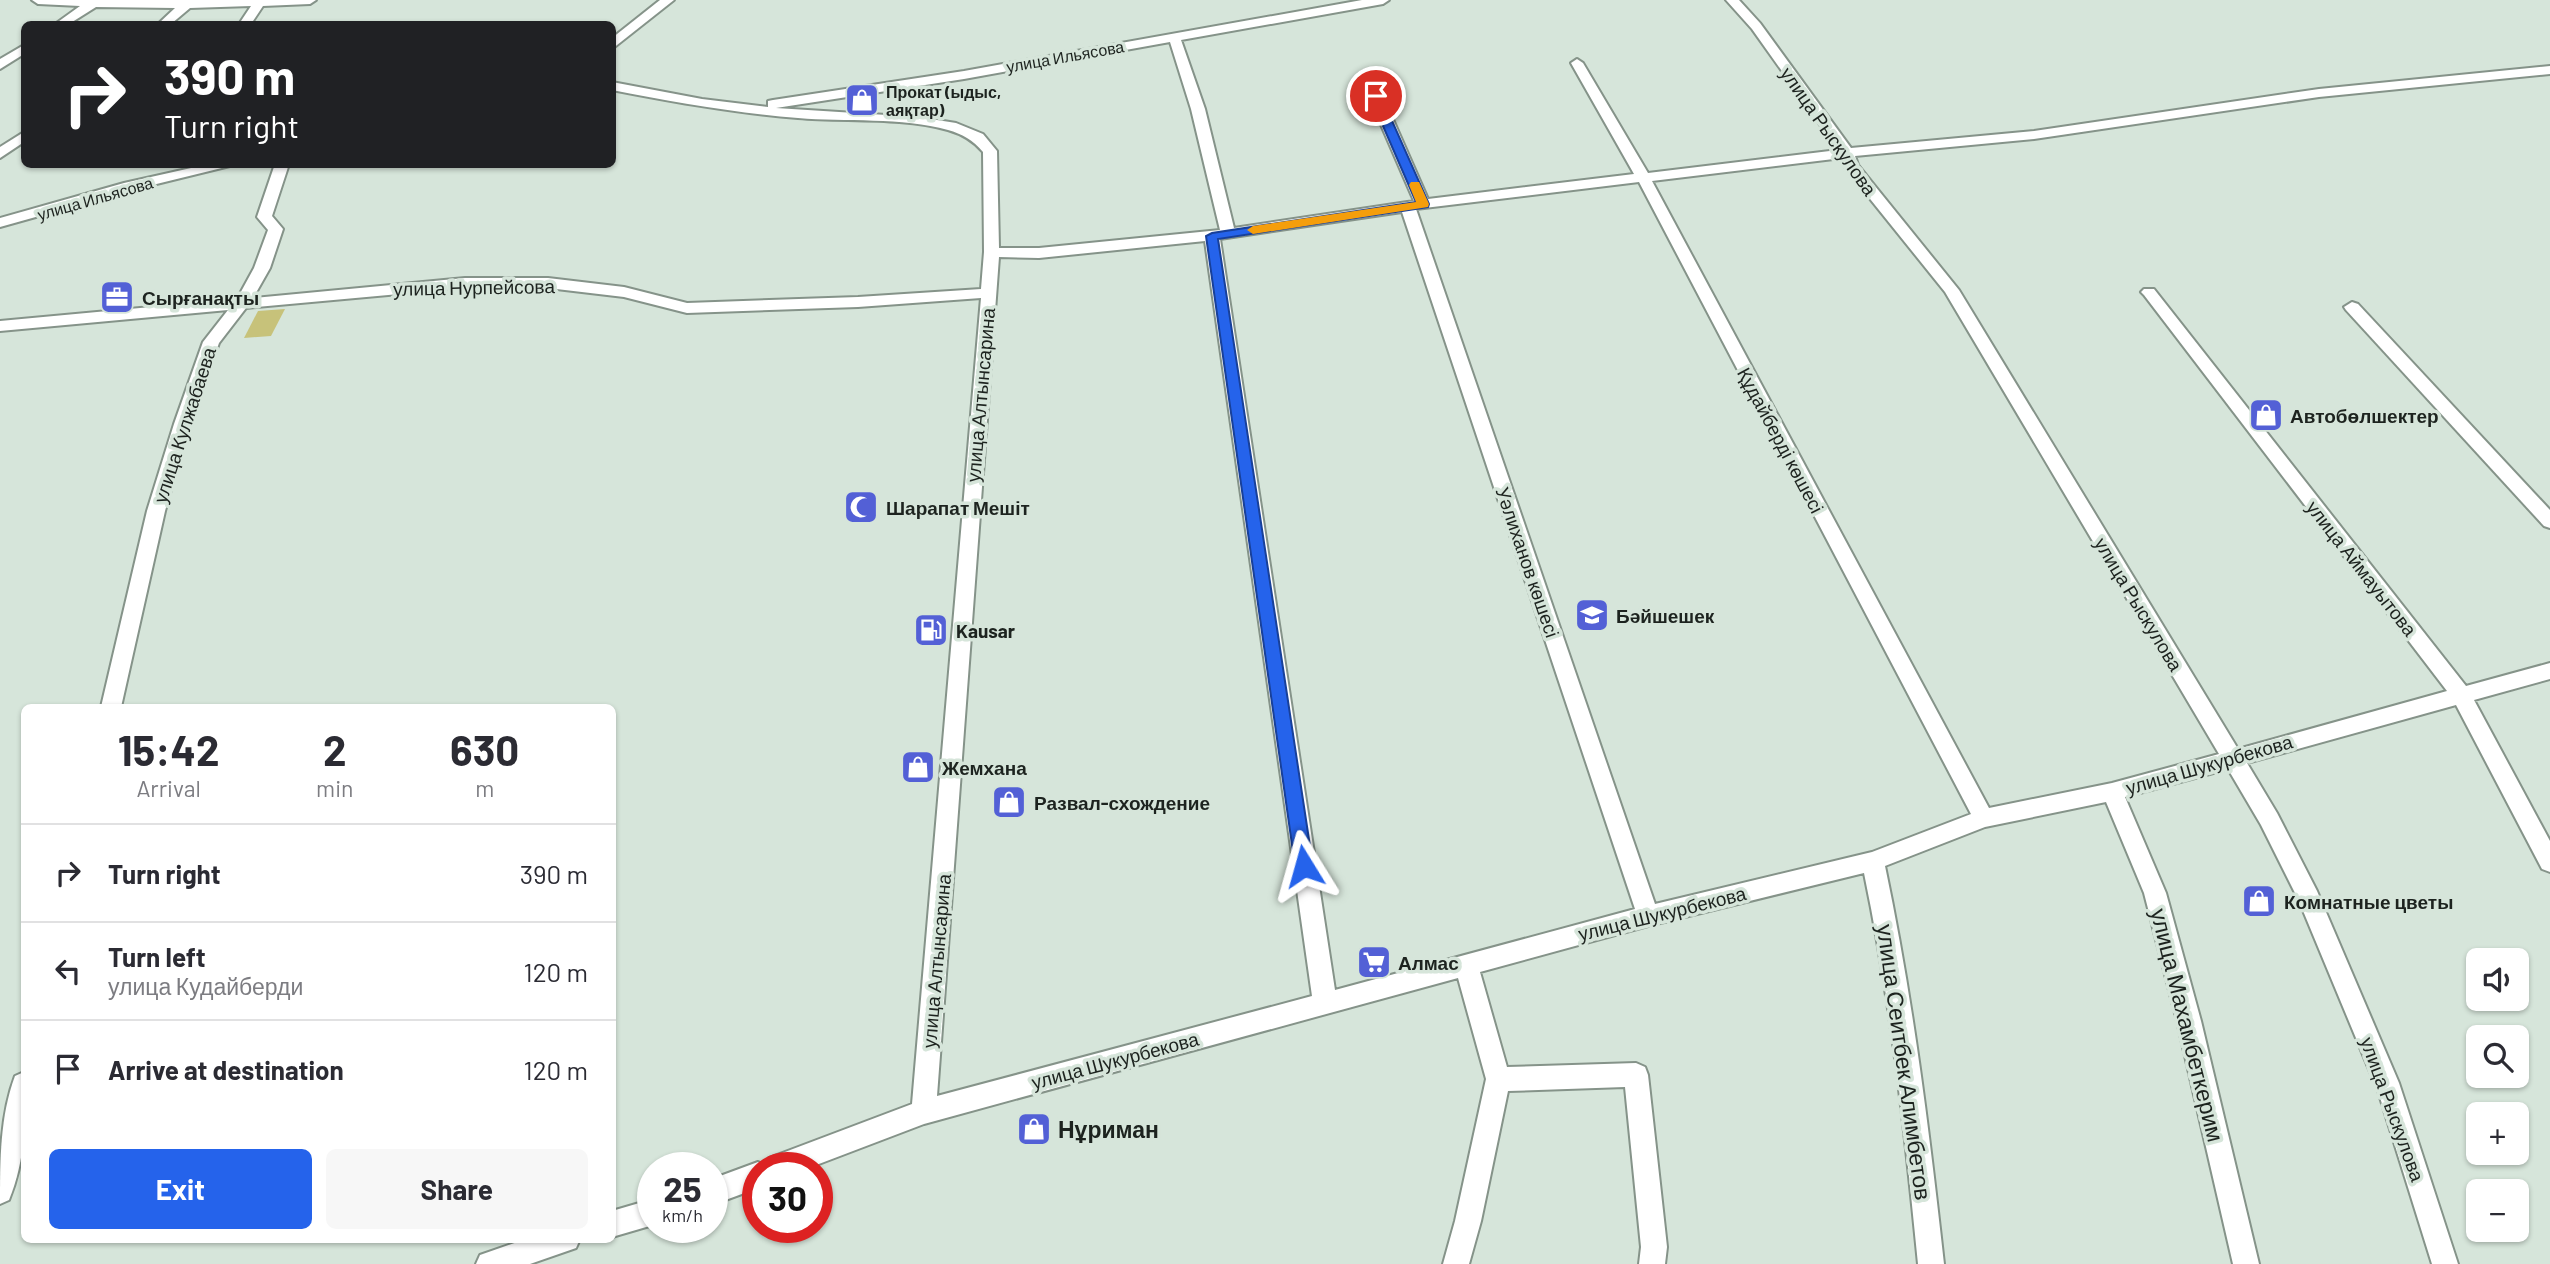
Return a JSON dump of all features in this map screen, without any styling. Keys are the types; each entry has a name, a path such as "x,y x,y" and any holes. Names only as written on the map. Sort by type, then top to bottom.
{"street":[{"path":"38,0 91,5 185,6 310,0"},
{"path":"616,39 668,0"},
{"name":"улица Ильясова","path":"746,108 968,74 1383,0"},
{"name":"улица Рыскулова","path":"1732,0 1756,26 1847,153 1851,166 1951,290 2269,819 2309,898 2390,1091 2445,1264"},
{"path":"247,21 261,1"},
{"path":"66,21 91,5"},
{"path":"168,21 185,6"},
{"path":"1174,37 1197,101 1220,235 1325,1002"},
{"path":"0,65 21,51"},
{"name":"Құдайберді көшесі","path":"1577,63 1643,177 1984,818"},
{"path":"992,252 1039,253 1220,235 1416,206 1643,177 2034,135 2319,93 2550,70"},
{"name":"Уәлиханов көшесі","path":"1366,74 1416,206 1648,916"},
{"name":"улица Алтынсарина","path":"616,87 797,114 918,121 951,126 978,137 990,151 992,252 924,1111"},
{"path":"0,154 21,138"},
{"path":"129,186 143,168"},
{"name":"улица Ильясова","path":"0,223 129,186 215,168"},
{"name":"улица Кулжабаева","path":"112,704 156,511 182,424 211,342 243,302 262,268 276,229 264,216 281,168"},
{"name":"улица Нурпейсова","path":"0,326 465,283 561,284 624,292 687,308 844,303 988,293"},
{"name":"улица Аймауытова","path":"2149,292 2461,695 2550,862"},
{"path":"2352,307 2550,521"},
{"name":"улица Шукурбекова","path":"817,1152 924,1111 1648,916 1873,861 1984,818 2112,792 2550,671"},
{"name":"улица Махамбеткерим","path":"2112,792 2155,893 2189,1020 2246,1264"},
{"name":"улица Сеитбек Алимбетов","path":"1873,861 1894,962 1911,1074 1931,1264"},
{"path":"1456,1264 1468,1221 1498,1079 1466,964"},
{"path":"1498,1079 1636,1075 1654,1247 1652,1264"},
{"path":"0,1191 21,1097"},
{"path":"616,1223 637,1217"},
{"path":"489,1264 555,1243"}],"shaded area":[{"path":"285,309 271,336 244,338 258,311"}],"slow traffic":[{"path":"1253,230 1423,204 1415,185"}],"place":[{"name":"Прокат (ыдыс, аяқтар)","path":"862,100"},
{"name":"Сырғанақты","path":"117,297"},
{"name":"Автобөлшектер","path":"2266,415"},
{"name":"Шарапат Мешіт","path":"861,507"},
{"name":"Бәйшешек","path":"1592,615"},
{"name":"Kausar","path":"931,630"},
{"name":"Жемхана","path":"918,767"},
{"name":"Развал-схождение","path":"1009,802"},
{"name":"Комнатные цветы","path":"2259,901"},
{"name":"Алмас","path":"1374,962"},
{"name":"Нұриман","path":"1034,1129"}],"route":[{"path":"1304,866 1212,236 1423,204 1376,96"}]}
